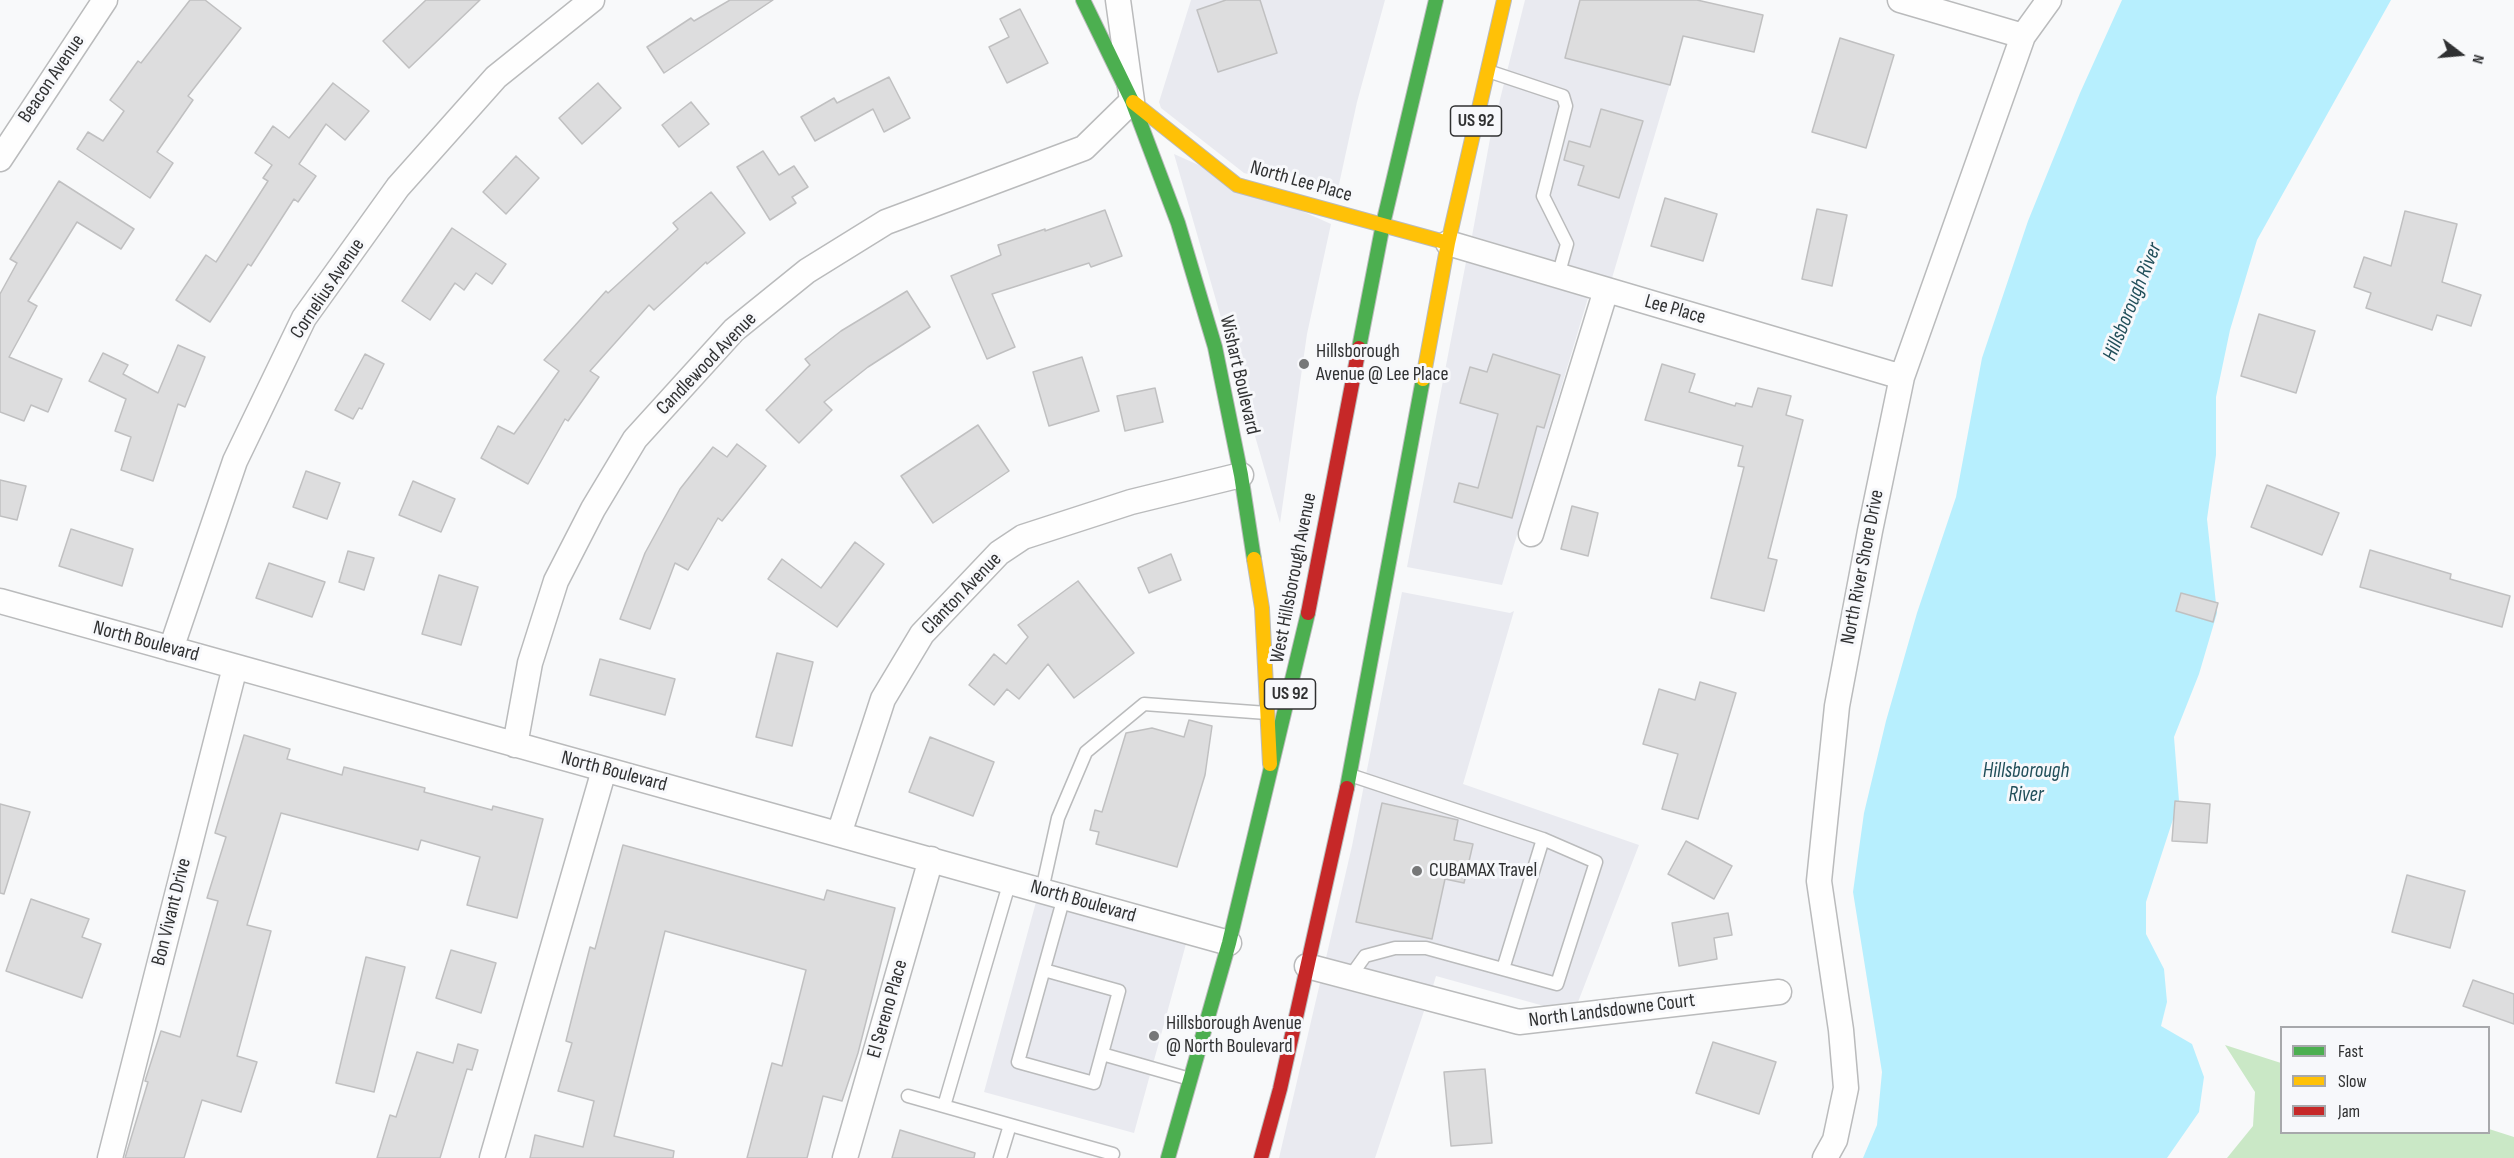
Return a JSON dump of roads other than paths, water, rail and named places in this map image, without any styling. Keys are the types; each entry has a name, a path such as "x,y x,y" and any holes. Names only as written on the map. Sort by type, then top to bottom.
{"main road":[{"name":"Wishart Boulevard","path":"1083,0 1132,101 1178,223 1215,347 1241,475 1262,608 1270,779"},
{"name":"West Hillsborough Avenue","path":"1168,1158 1229,943 1301,647 1383,224 1436,0"},
{"name":"US 92","path":"1261,1158 1350,775 1448,243 1504,0"},
{"name":"North Lee Place","path":"1132,101 1191,150 1237,184 1448,243"}],"street":[{"name":"Beacon Avenue","path":"1,155 105,0"},
{"name":"Cornelius Avenue","path":"171,649 235,462 304,318 399,188 496,77 592,0"},
{"path":"1118,0 1132,101"},
{"path":"1900,0 2023,36"},
{"name":"North River Shore Drive","path":"1824,1158 1835,1140 1846,1088 1841,1030 1820,892 1820,871 1837,706 1902,377 2023,36 2049,0"},
{"name":"Candlewood Avenue","path":"515,745 530,663 556,581 593,509 635,439 734,330 807,271 886,222 1084,148 1132,101"},
{"name":"Lee Place","path":"1448,243 1902,377"},
{"path":"1531,534 1606,290"},
{"name":"Clanton Avenue","path":"839,834 883,699 922,634 999,553 1023,537 1131,502 1241,475"},
{"name":"North Boulevard","path":"0,601 1229,943"},
{"name":"Bon Vivant Drive","path":"110,1158 236,667"},
{"path":"492,1158 604,770"},
{"name":"El Sereno Place","path":"845,1158 931,859"},
{"name":"North Landsdowne Court","path":"1307,966 1519,1022 1779,992"}],"lane":[{"path":"1487,71 1563,96 1566,106 1543,196 1567,244 1558,276"},
{"path":"1044,970 1119,991 1094,1083 1018,1062 1044,970 1053,893 1058,818 1086,752 1144,704 1267,713"},
{"path":"1350,775 1544,839 1596,862 1557,984 1426,948 1395,948 1365,956 1350,977"},
{"path":"1503,969 1544,839"},
{"path":"944,1106 1010,881"},
{"path":"1102,1054 1191,1079"},
{"path":"908,1096 1113,1154"},
{"path":"1000,1158 1010,1125"}],"water":[{"name":"Hillsborough River","path":"2122,0 2391,0 2257,240 2230,330 2216,397 2216,455 2207,519 2217,613 2199,674 2174,737 2179,801 2146,902 2146,934 2164,969 2167,1002 2161,1026 2192,1044 2204,1077 2199,1112 2167,1158 1863,1158 1877,1125 1882,1072 1853,892 1864,813 1886,721 1917,613 1956,497 1982,358 2028,221 2080,93"}],"place":[{"name":"Hillsborough Avenue @ Lee Place","path":"1304,364"},
{"name":"CUBAMAX Travel","path":"1417,871"},
{"name":"Hillsborough Avenue @ North Boulevard","path":"1154,1036"}]}
